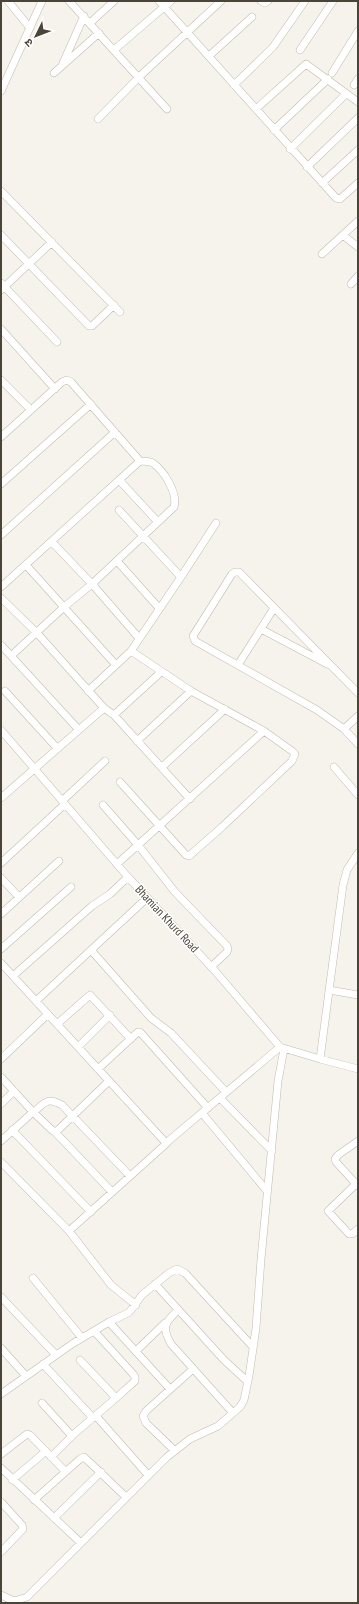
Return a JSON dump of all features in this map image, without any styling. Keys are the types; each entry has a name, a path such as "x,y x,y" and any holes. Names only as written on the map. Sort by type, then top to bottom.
{"street":[{"path":"8,1 30,28"},
{"path":"1,91 42,1"},
{"path":"70,1 167,109"},
{"path":"90,23 114,1"},
{"path":"159,1 290,149 339,200 358,183"},
{"path":"114,50 171,1"},
{"path":"98,119 139,77 221,1"},
{"path":"261,1 265,3 268,1"},
{"path":"234,85 273,47 305,1"},
{"path":"300,50 333,1"},
{"path":"61,67 84,16"},
{"path":"209,56 252,17"},
{"path":"274,130 330,76 358,31"},
{"path":"54,73 99,33"},
{"path":"256,109 306,64 330,76 346,94 358,102"},
{"path":"290,149 346,94"},
{"path":"307,167 358,118"},
{"path":"322,183 358,150"},
{"path":"1,191 120,312"},
{"path":"322,254 344,236 358,221"},
{"path":"1,235 90,327 114,305"},
{"path":"344,236 358,247"},
{"path":"52,242 30,264 2,287 57,342"},
{"path":"351,284 358,276"},
{"path":"1,330 55,389"},
{"path":"1,380 31,410"},
{"path":"1,437 62,382 67,380 91,404 140,461 149,462 154,465 165,477 173,493 175,501 174,507 117,561 12,655"},
{"path":"1,484 91,404"},
{"path":"1,535 115,432"},
{"path":"1,588 140,461"},
{"path":"119,480 158,522"},
{"path":"119,510 142,537 181,577"},
{"path":"88,690 131,651 216,523"},
{"path":"52,542 92,584 139,638"},
{"path":"117,561 159,608"},
{"path":"26,566 116,665"},
{"path":"358,693 274,608 241,572 237,571 232,574 193,636 194,640 317,710 344,729 358,744"},
{"path":"1,598 36,633 104,708 114,715 190,799"},
{"path":"238,664 274,608"},
{"path":"261,629 332,667"},
{"path":"1,644 79,730"},
{"path":"120,782 186,855 189,856 222,827 295,757 295,754 292,751 264,731 191,691 131,651"},
{"path":"114,715 161,672"},
{"path":"5,691 57,748"},
{"path":"137,741 191,691"},
{"path":"1,798 104,708"},
{"path":"162,767 225,709"},
{"path":"344,729 358,716"},
{"path":"117,864 264,731"},
{"name":"Bhamian Khurd Road","path":"2,733 64,802 128,877 211,967 282,1048"},
{"path":"1,863 105,761"},
{"path":"334,767 358,795"},
{"path":"102,805 138,845 176,892 228,948 227,952 211,967"},
{"path":"320,1059 343,885 347,870 358,853"},
{"path":"1,914 58,861"},
{"path":"13,976 92,906 110,894 128,877"},
{"path":"1,878 19,897"},
{"path":"1,949 70,887"},
{"path":"36,1001 147,898"},
{"path":"91,950 151,1018 171,1033 226,1092"},
{"path":"1,963 167,1143"},
{"path":"329,990 358,995"},
{"path":"57,1024 89,995 110,1015 131,1039"},
{"path":"1,1059 48,1014"},
{"path":"78,1047 110,1015"},
{"path":"98,1069 138,1032 141,1033 208,1108"},
{"path":"69,1231 226,1092 282,1048"},
{"path":"282,1048 358,1069"},
{"path":"1,1595 14,1601 27,1597 174,1450 190,1439 218,1426 240,1407 244,1400 253,1347 282,1048"},
{"path":"1,1077 112,1192"},
{"path":"55,1132 109,1081"},
{"path":"1,1104 14,1091"},
{"path":"220,1098 272,1151"},
{"path":"1,1141 43,1104 53,1100 62,1105 73,1115 130,1176"},
{"path":"202,1113 267,1191"},
{"path":"12,1130 90,1212"},
{"path":"358,1141 338,1155 335,1159 357,1185 328,1210 349,1234 352,1234 358,1229"},
{"path":"1,1162 69,1231 111,1285 136,1305"},
{"path":"1,1394 82,1338 128,1313 136,1305 142,1295 174,1270 182,1270 253,1347"},
{"path":"33,1278 82,1338"},
{"path":"155,1284 224,1360 248,1382"},
{"path":"1,1297 56,1355"},
{"path":"136,1351 178,1310"},
{"path":"109,1322 170,1389"},
{"path":"165,1323 164,1327 171,1344 233,1413"},
{"path":"51,1457 72,1436 132,1383 135,1378 94,1331"},
{"path":"1,1348 26,1376"},
{"path":"80,1360 116,1398"},
{"path":"43,1364 148,1475"},
{"path":"174,1450 146,1423 143,1416 146,1411 193,1369"},
{"path":"42,1403 72,1436"},
{"path":"1,1454 27,1434 46,1451 65,1472"},
{"path":"12,1480 46,1451"},
{"path":"34,1500 84,1457 126,1497"},
{"path":"1,1468 12,1480 81,1543"},
{"path":"54,1518 101,1472"},
{"path":"1,1502 23,1528 1,1552"}]}
